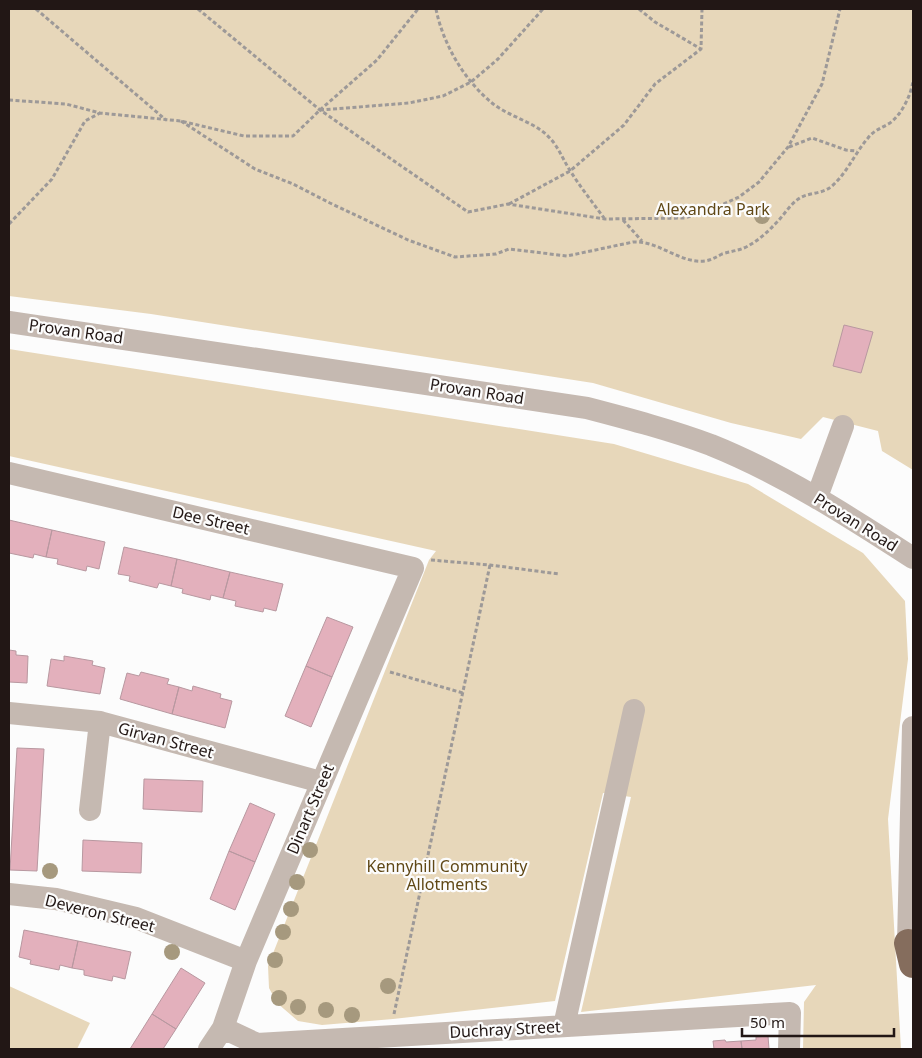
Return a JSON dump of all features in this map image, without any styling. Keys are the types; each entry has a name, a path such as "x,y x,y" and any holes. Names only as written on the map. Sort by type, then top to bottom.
{"street":[{"name":"Provan Road","path":"9,322 587,408 661,428 712,446 773,474 817,497 913,558"},
{"path":"817,497 842,426"},
{"name":"Dee Street","path":"9,473 412,568"},
{"name":"Dinart Street","path":"209,1049 223,1028 246,961 412,568"},
{"path":"564,1026 634,710"},
{"name":"Girvan Street","path":"9,713 100,722 321,782"},
{"path":"90,810 100,722"},
{"path":"911,951 913,727"},
{"name":"Deveron Street","path":"9,894 56,899 136,918 246,961"},
{"name":"Duchray Street","path":"223,1028 256,1044 790,1013 789,1049"}],"path":[{"path":"36,9 166,120"},
{"path":"198,9 320,110 468,212 508,204 570,171 624,125 655,84 701,48"},
{"path":"9,100 66,104 100,113 182,121 244,136 293,136 377,60 418,9"},
{"path":"436,9 439,23 458,65 471,82 492,103 542,131 559,148 570,171 605,219"},
{"path":"320,110 409,104 443,96 471,82 498,59 543,9"},
{"path":"639,9 654,22 701,48"},
{"path":"701,48 702,9"},
{"path":"508,204 623,220 685,218 715,208 739,197 759,182 788,147 822,84 840,9"},
{"path":"182,121 255,169 293,184 408,240 456,257 496,254 509,249 567,256 642,241 695,261 714,260 724,254 738,251 749,245 775,225 798,198 824,192 832,186 841,176 857,151 877,130 891,122 908,99 913,81"},
{"path":"9,224 52,179 85,120 100,113"},
{"path":"788,147 812,138 846,150 857,151"},
{"path":"623,220 642,241"},
{"path":"412,568 429,560 490,565 559,574"},
{"path":"393,1035 393,1019 490,565"},
{"path":"371,666 463,693"}],"green space":[{"name":"Alexandra Park","path":"9,9 913,9 913,470 882,451 878,431 823,417 801,439 731,423 593,383 151,314 9,296"},
{"name":"Kennyhill Community Allotments","path":"9,349 614,444 748,484 863,553 905,601 908,659 888,819 901,1049 803,1049 804,1002 816,985 581,1012 631,797 603,793 555,1001 322,1025 298,1021 277,1003 269,988 268,966 429,560 436,551 9,456"},
{"path":"9,986 90,1023 77,1049 9,1049"}],"building":[{"path":"844,325 873,332 861,373 833,366"},
{"path":"9,520 52,530 46,557 34,554 33,558 9,553"},
{"path":"52,530 105,542 99,569 87,566 86,571 57,564 58,559 46,557"},
{"path":"124,547 177,559 171,586 159,583 157,588 129,581 130,576 118,574"},
{"path":"177,559 230,572 223,598 211,595 210,600 182,593 183,589 171,586"},
{"path":"230,572 283,584 276,611 264,608 263,612 235,606 236,601 223,598"},
{"path":"327,617 353,627 332,677 306,666"},
{"path":"9,650 16,651 16,655 28,656 27,683 9,682"},
{"path":"64,656 93,661 92,665 105,668 100,694 47,686 51,659 64,661"},
{"path":"306,666 332,677 311,727 285,716"},
{"path":"141,672 169,679 167,684 179,687 172,714 120,699 127,673 139,676"},
{"path":"193,686 221,694 220,698 232,701 225,728 172,714 179,687 192,691"},
{"path":"17,748 44,749 37,871 10,870"},
{"path":"144,779 203,781 202,812 143,809"},
{"path":"250,803 275,814 255,862 229,851"},
{"path":"83,840 142,843 141,873 82,871"},
{"path":"229,851 255,862 235,910 210,899"},
{"path":"24,930 78,941 72,968 60,965 59,970 30,964 31,960 19,957"},
{"path":"78,941 131,952 125,979 113,976 112,981 84,975 84,970 72,968"},
{"path":"181,968 205,983 176,1029 152,1014"},
{"path":"152,1014 176,1029 163,1049 130,1049"},
{"path":"768,1036 769,1049 742,1049 741,1041 756,1040 756,1037"},
{"path":"725,1040 726,1042 741,1041 742,1049 714,1049 713,1041"}]}
